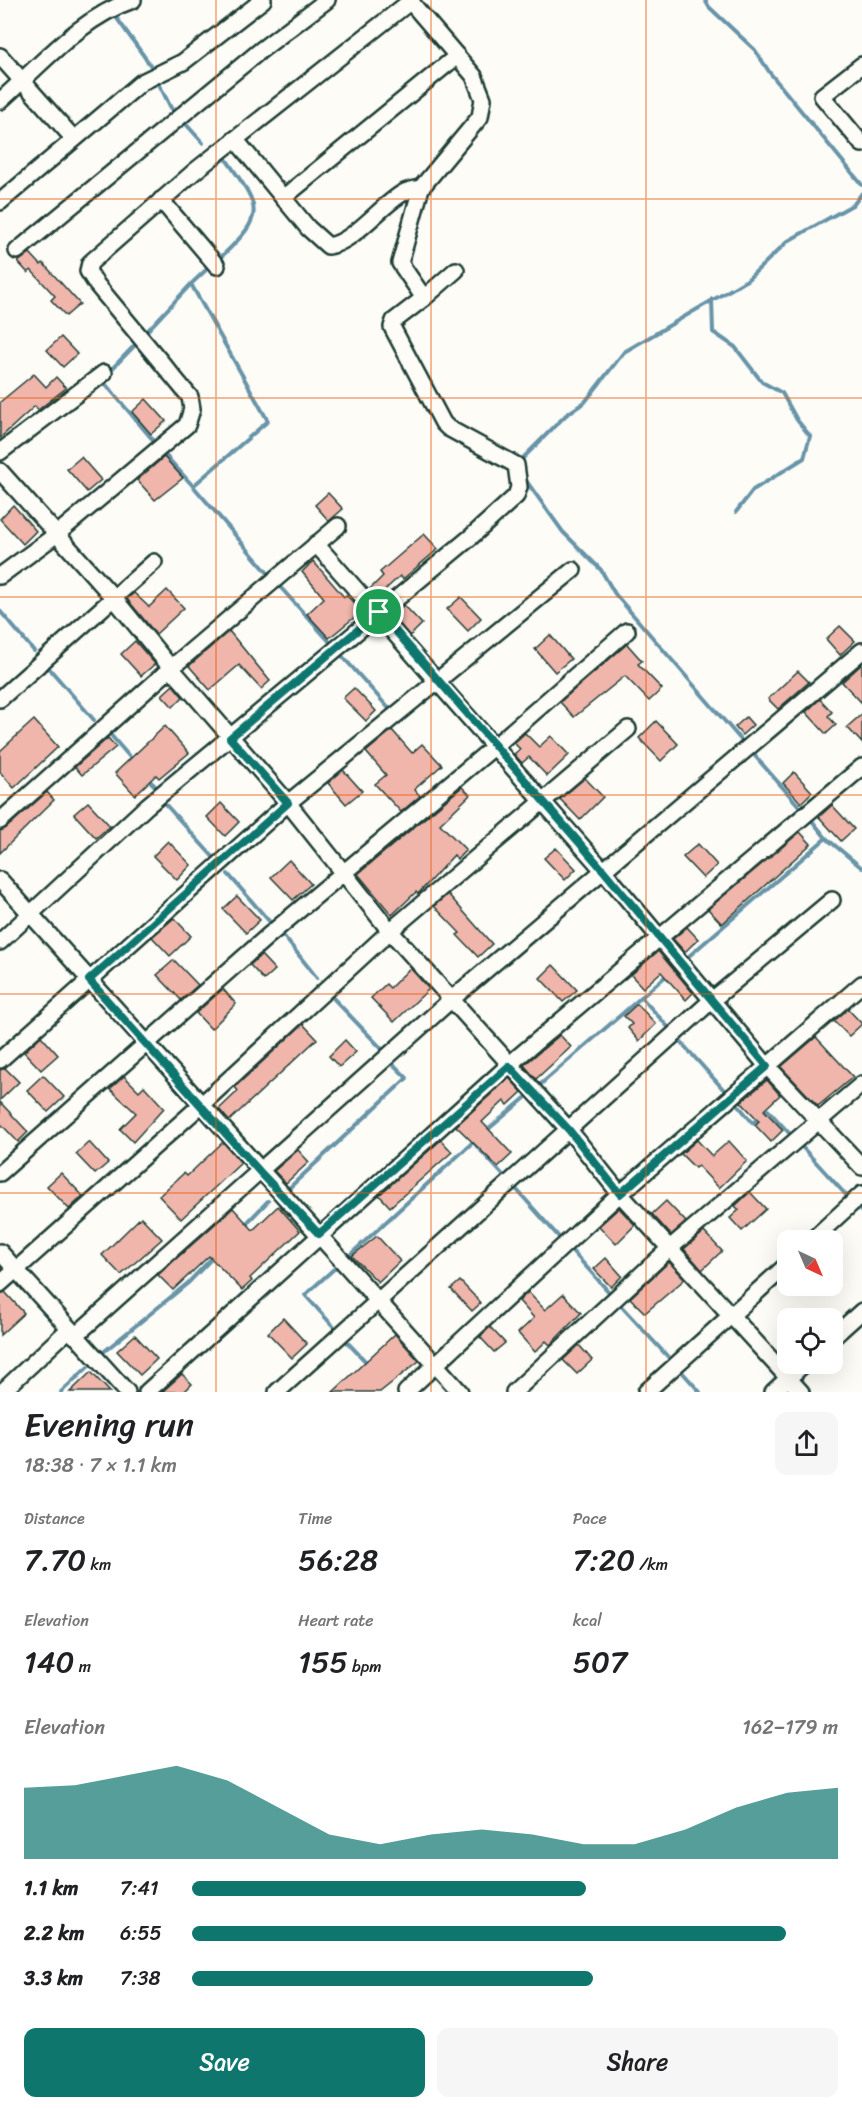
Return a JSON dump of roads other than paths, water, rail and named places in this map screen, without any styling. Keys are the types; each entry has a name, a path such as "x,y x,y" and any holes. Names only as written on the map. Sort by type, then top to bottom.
{"street":[{"path":"0,101 88,22 108,9 134,0"},
{"path":"0,201 142,82 183,62 263,0"},
{"path":"17,251 261,50 327,0"},
{"path":"0,576 57,534 187,425 192,410 190,397 88,271 90,263 99,252 160,200 410,1 481,88 483,99 480,117 421,188 400,263 424,298"},
{"path":"0,56 74,140"},
{"path":"283,198 457,56"},
{"path":"862,65 822,96 862,144"},
{"path":"235,139 308,228 328,246 336,245 348,237 404,192 421,188"},
{"path":"160,200 217,266"},
{"path":"0,942 32,915 147,806 472,537 516,496 519,487 516,465 511,460 448,428 443,423 392,327 394,321 456,270"},
{"path":"0,452 104,373"},
{"path":"0,471 113,597 230,738 288,803 390,931 453,998 509,1066 569,1130 620,1194 801,1392"},
{"path":"0,821 171,668 338,526"},
{"path":"316,544 379,612 545,802 767,1066 862,1167"},
{"path":"0,699 154,562"},
{"path":"0,1060 288,803 573,570"},
{"path":"0,1173 342,872 495,746 627,631"},
{"path":"2,1392 260,1172 453,998 862,651"},
{"path":"0,1284 201,1105 390,931 545,802 627,729"},
{"path":"147,1392 319,1234 509,1066 862,767"},
{"path":"0,880 460,1392"},
{"path":"277,1392 711,1001 832,900"},
{"path":"406,1392 620,1194 862,984"},
{"path":"514,1392 670,1248 862,1084"},
{"path":"823,1230 862,1194"},
{"path":"0,1252 127,1392"},
{"path":"646,1392 777,1274"},
{"path":"843,1328 862,1311"},
{"path":"773,1392 793,1374"}],"waterway":[{"path":"705,0 709,7 755,50 770,73 862,185"},
{"path":"116,17 151,66"},
{"path":"160,86 172,110"},
{"path":"184,122 203,143"},
{"path":"222,256 247,229 254,209 246,188 226,159"},
{"path":"521,464 520,461 566,415 585,402 624,352 747,280 788,241 854,204 862,193"},
{"path":"206,270 191,284 268,421 193,486 267,572"},
{"path":"148,330 191,284"},
{"path":"712,299 713,332 735,347 762,382 782,393 797,420 810,436 804,458 753,490 736,512"},
{"path":"107,374 134,346"},
{"path":"102,380 153,440"},
{"path":"166,456 193,486"},
{"path":"524,474 527,482 563,532 601,570 615,594 741,740"},
{"path":"281,588 329,641"},
{"path":"0,611 34,651"},
{"path":"343,657 392,712"},
{"path":"48,667 94,720"},
{"path":"109,733 134,762"},
{"path":"755,756 799,806"},
{"path":"148,779 156,787"},
{"path":"166,805 215,859"},
{"path":"689,956 826,838 813,822"},
{"path":"826,838 862,868"},
{"path":"228,874 269,921"},
{"path":"282,934 317,978"},
{"path":"541,1084 667,975"},
{"path":"641,997 669,1028"},
{"path":"333,998 381,1048"},
{"path":"679,1040 724,1090"},
{"path":"288,1189 407,1078 391,1062"},
{"path":"485,1132 525,1098"},
{"path":"738,1105 753,1123 768,1110 789,1133"},
{"path":"351,1254 473,1142 503,1175"},
{"path":"803,1148 846,1195"},
{"path":"517,1190 558,1236"},
{"path":"245,1225 268,1201"},
{"path":"573,1252 608,1291"},
{"path":"101,1354 188,1283 214,1256"},
{"path":"333,1326 305,1295 335,1268"},
{"path":"622,1307 669,1358"},
{"path":"347,1342 369,1365"},
{"path":"61,1392 88,1367"},
{"path":"683,1373 700,1392"}]}
